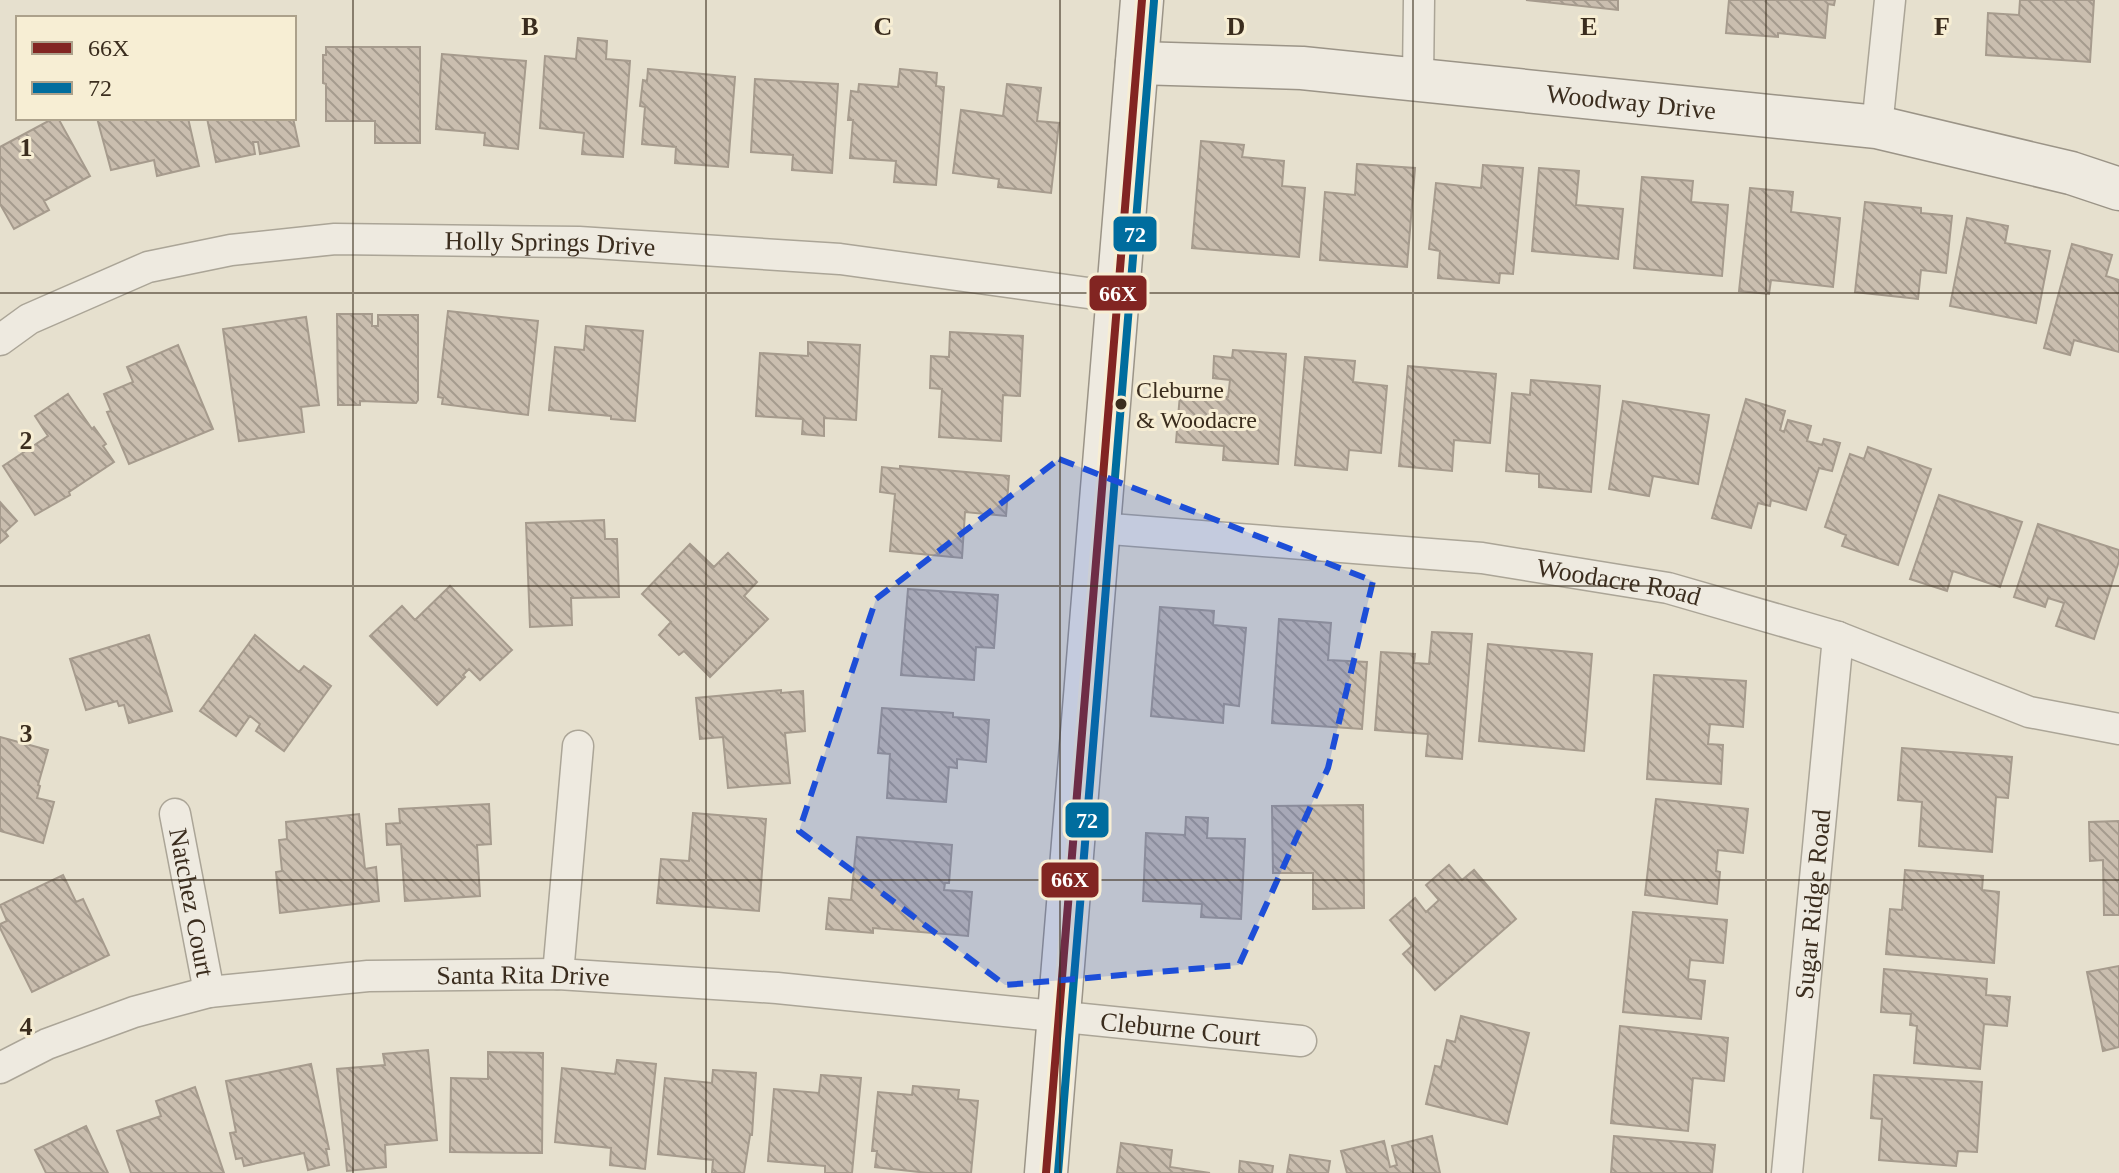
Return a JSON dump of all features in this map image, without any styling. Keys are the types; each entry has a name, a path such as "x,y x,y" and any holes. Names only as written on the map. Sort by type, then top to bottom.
{"street":[{"path":"1046,1173 1142,0"},
{"path":"1418,78 1419,0"},
{"path":"1877,127 1890,0"},
{"name":"Woodway Drive","path":"1137,63 1302,68 1418,78 1877,127 2071,173 2119,189"},
{"name":"Holly Springs Drive","path":"0,340 29,319 148,267 231,250 335,239 579,242 840,259 1117,297"},
{"name":"Woodacre Road","path":"1098,528 1482,558 1668,588 1838,637 2029,712 2119,729"},
{"name":"Sugar Ridge Road","path":"1787,1173 1838,637"},
{"path":"558,974 578,746"},
{"name":"Natchez Court","path":"175,814 209,992"},
{"name":"Santa Rita Drive","path":"0,1068 47,1044 134,1012 209,992 368,976 558,974 777,988 1059,1017"},
{"name":"Cleburne Court","path":"1059,1017 1301,1041"}],"highlighted area":[{"path":"1059,459 1373,581 1328,768 1239,965 1005,985 799,831 876,599"}],"building":[{"path":"1526,0 1618,0 1618,10"},
{"path":"1729,0 1835,0 1834,5 1828,4 1825,38 1778,33 1778,37 1726,33"},
{"path":"2020,0 2094,0 2090,62 1986,55 1988,13 2019,15"},
{"path":"578,38 607,41 606,59 630,61 623,157 582,154 584,133 540,128 545,56 576,59"},
{"path":"326,47 420,47 420,143 375,143 375,121 326,121 323,55 326,55"},
{"path":"442,54 526,61 518,149 484,145 485,133 436,129"},
{"path":"648,69 735,77 728,167 675,163 676,147 642,144 645,107 640,106 643,80 647,81"},
{"path":"900,69 937,73 936,86 944,87 936,185 894,182 896,161 850,158 853,120 848,120 851,91 858,92 859,84 898,87"},
{"path":"755,79 838,84 832,173 792,170 793,155 751,152"},
{"path":"1007,84 1041,88 1037,121 1059,123 1051,193 998,187 999,179 953,173 961,110 1003,116"},
{"path":"50,120 59,120 90,176 44,201 49,210 14,229 0,204 0,147"},
{"path":"98,120 188,120 199,166 157,176 154,160 111,170"},
{"path":"207,120 293,120 299,146 260,154 258,142 253,142 255,154 216,162"},
{"path":"1201,141 1244,145 1242,157 1284,161 1282,186 1305,188 1299,257 1192,248"},
{"path":"1357,164 1415,168 1407,267 1320,260 1325,192 1355,195"},
{"path":"1483,165 1523,168 1513,274 1500,273 1499,283 1438,278 1440,251 1429,249 1436,183 1481,188"},
{"path":"1539,168 1579,171 1576,205 1623,209 1618,259 1532,251"},
{"path":"1642,177 1693,181 1691,202 1728,205 1722,276 1634,268"},
{"path":"1750,188 1793,192 1791,212 1840,218 1833,287 1771,280 1769,294 1739,291"},
{"path":"1865,202 1921,208 1921,213 1952,216 1946,273 1921,270 1918,299 1855,292"},
{"path":"1967,218 2008,226 2005,243 2050,251 2036,323 1950,306"},
{"path":"2072,244 2112,255 2106,276 2119,280 2119,352 2074,340 2070,355 2044,348"},
{"path":"448,311 538,321 528,415 442,404 443,398 438,397"},
{"path":"337,314 372,314 372,326 378,326 378,315 418,315 416,403 360,401 360,405 338,405"},
{"path":"306,317 319,405 301,407 304,432 239,441 223,329"},
{"path":"586,326 643,331 635,421 549,410 555,347 584,350"},
{"path":"950,332 1023,336 1020,396 1003,395 1001,441 939,437 942,389 930,388 931,356 949,357"},
{"path":"808,342 860,345 856,420 824,418 824,436 802,434 803,419 756,416 760,353 808,356"},
{"path":"178,345 213,429 129,464 107,412 111,411 104,394 133,382 127,367"},
{"path":"1233,350 1286,354 1278,464 1223,460 1224,446 1176,442 1180,394 1228,397 1230,380 1213,378 1214,356 1232,358"},
{"path":"1305,357 1355,361 1353,382 1387,386 1381,453 1349,450 1347,470 1295,465"},
{"path":"1408,366 1496,374 1490,443 1454,440 1452,471 1399,466"},
{"path":"1531,380 1600,386 1591,492 1539,487 1539,474 1506,471 1512,393 1530,395"},
{"path":"68,394 106,444 103,446 114,462 69,492 70,495 35,515 3,466 48,436 35,416"},
{"path":"1746,399 1785,411 1780,430 1784,432 1788,420 1811,426 1807,441 1822,445 1824,439 1840,443 1832,471 1819,468 1806,510 1771,500 1770,506 1758,503 1751,528 1712,518"},
{"path":"1623,401 1709,415 1698,484 1653,476 1649,496 1609,489"},
{"path":"1868,447 1931,469 1898,565 1842,546 1846,535 1825,527 1850,454 1864,459"},
{"path":"900,466 1009,476 1006,516 965,512 962,558 890,551 895,494 880,492 882,467 900,469"},
{"path":"1939,495 2022,522 2000,587 1953,571 1947,591 1910,579"},
{"path":"0,502 17,521 5,532 8,536 0,543"},
{"path":"604,520 605,539 617,539 619,597 571,598 572,625 530,627 526,523"},
{"path":"2038,524 2119,550 2119,561 2094,639 2056,626 2064,603 2048,598 2045,607 2014,597"},
{"path":"690,544 714,567 728,553 757,582 744,596 768,619 710,677 684,651 679,655 659,635 671,622 642,594"},
{"path":"450,586 512,650 480,680 469,669 437,705 370,636 402,606 415,620"},
{"path":"908,589 998,595 994,648 976,647 974,680 901,675"},
{"path":"1160,607 1214,611 1213,625 1246,628 1239,706 1224,704 1223,723 1151,716"},
{"path":"1279,619 1331,623 1328,660 1367,662 1362,729 1272,723"},
{"path":"1432,632 1472,634 1462,759 1426,756 1428,734 1375,730 1381,652 1415,654 1414,663 1429,664"},
{"path":"149,635 172,711 129,723 124,705 119,706 117,701 86,710 70,659"},
{"path":"255,635 299,672 304,666 331,686 284,751 256,731 260,724 250,716 236,736 200,711"},
{"path":"1488,644 1592,654 1584,751 1479,741"},
{"path":"1654,675 1746,681 1743,727 1710,724 1708,744 1723,745 1721,784 1647,779"},
{"path":"781,690 781,693 803,691 805,731 785,733 790,783 728,788 723,737 700,739 696,698"},
{"path":"882,708 953,713 953,717 989,720 986,762 957,759 957,768 949,767 946,802 887,798 890,754 878,753"},
{"path":"0,737 48,750 37,798 54,802 43,843 0,831"},
{"path":"1902,748 2012,757 2008,798 1996,797 1992,852 1919,846 1922,802 1898,800"},
{"path":"1656,799 1748,809 1743,853 1718,850 1716,871 1720,872 1717,904 1645,895"},
{"path":"489,804 491,844 477,845 480,896 405,901 401,844 387,845 386,824 400,823 399,809"},
{"path":"1363,805 1364,908 1313,909 1313,873 1273,873 1272,806"},
{"path":"693,813 766,819 759,911 657,903 661,859 689,861"},
{"path":"359,814 365,869 376,867 379,901 280,913 276,872 282,871 279,840 287,839 286,822"},
{"path":"1186,817 1208,818 1207,838 1245,839 1241,919 1201,917 1202,904 1143,901 1146,833 1185,835"},
{"path":"2119,821 2119,915 2104,915 2103,860 2090,861 2089,822"},
{"path":"857,837 952,845 949,883 945,883 944,890 972,892 968,936 873,928 873,933 826,929 829,898 851,900"},
{"path":"1449,865 1462,880 1474,870 1516,919 1435,990 1403,954 1412,946 1390,920 1415,898 1426,912 1439,900 1426,885"},
{"path":"1905,870 1983,876 1982,890 1999,892 1994,963 1886,954 1890,909 1902,910"},
{"path":"63,875 76,902 83,899 109,955 32,992 0,928 0,924 7,921 0,905"},
{"path":"1633,912 1727,920 1723,963 1690,960 1688,979 1705,981 1701,1019 1623,1012"},
{"path":"2119,966 2119,1047 2103,1051 2087,972"},
{"path":"1884,969 1987,979 1986,995 2010,997 2007,1026 1984,1024 1980,1069 1914,1063 1917,1026 1910,1025 1911,1014 1881,1012"},
{"path":"1461,1016 1529,1033 1507,1124 1426,1104 1435,1066 1441,1067 1447,1040 1455,1042"},
{"path":"1620,1026 1728,1038 1724,1081 1693,1078 1688,1131 1611,1123"},
{"path":"428,1050 437,1140 385,1145 386,1167 347,1171 337,1069 385,1065 383,1054"},
{"path":"488,1052 543,1053 542,1153 450,1152 451,1078 488,1079"},
{"path":"617,1060 656,1064 645,1169 610,1165 611,1148 555,1142 562,1068 615,1074"},
{"path":"311,1064 329,1149 326,1149 329,1165 308,1170 304,1153 244,1166 242,1158 236,1159 230,1133 236,1132 226,1081"},
{"path":"713,1070 756,1073 752,1135 744,1173 712,1173 713,1160 658,1154 665,1078 712,1083"},
{"path":"821,1075 861,1078 852,1173 825,1173 825,1166 768,1161 774,1089 819,1093"},
{"path":"1874,1075 1982,1082 1977,1152 1958,1151 1956,1166 1879,1160 1882,1119 1871,1118"},
{"path":"913,1086 959,1090 958,1099 978,1101 971,1173 928,1173 875,1167 877,1151 872,1151 878,1092 912,1095"},
{"path":"195,1087 224,1173 131,1173 117,1131 161,1116 156,1101"},
{"path":"86,1126 108,1173 46,1173 35,1150"},
{"path":"1432,1136 1440,1173 1347,1173 1341,1151 1384,1141 1390,1167 1397,1165 1392,1146"},
{"path":"1614,1136 1715,1145 1712,1173 1611,1173"},
{"path":"1121,1143 1172,1150 1170,1167 1210,1173 1117,1173"},
{"path":"1290,1155 1330,1161 1328,1173 1287,1173"},
{"path":"1240,1161 1273,1166 1272,1173 1239,1173"}],"transit line":[{"name":"66X","path":"1046,1173 1142,0"},
{"name":"72","path":"1058,1173 1154,1"}],"place":[{"name":"Cleburne & Woodacre","path":"1121,404"}]}
